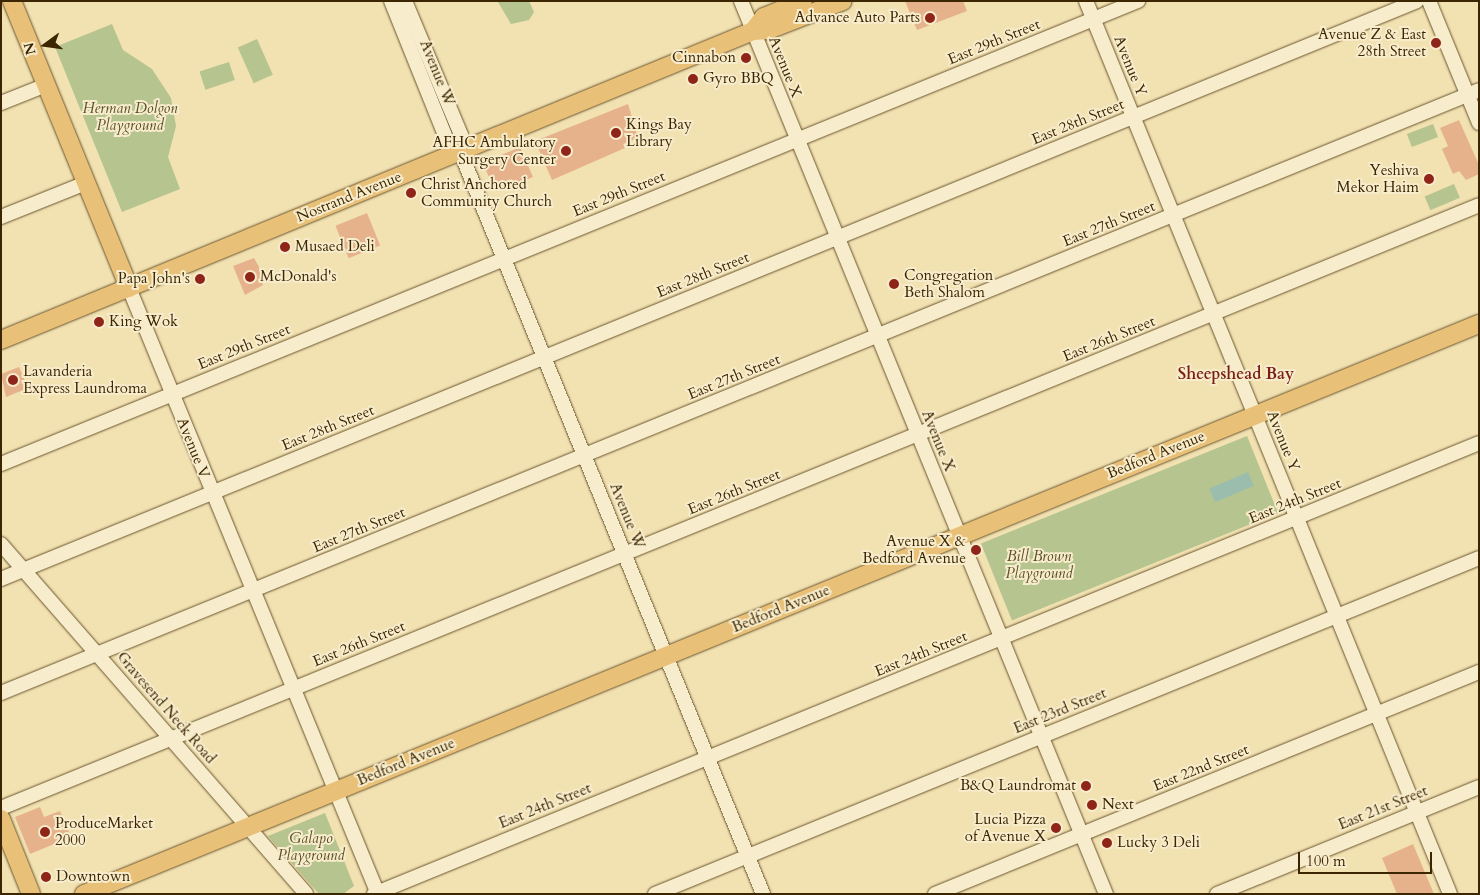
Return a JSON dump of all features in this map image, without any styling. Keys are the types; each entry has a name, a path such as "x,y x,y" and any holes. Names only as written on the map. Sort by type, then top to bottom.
{"main road":[{"name":"Avenue V","path":"12,1 129,288"},
{"name":"Nostrand Avenue","path":"753,31 764,17 803,1"},
{"name":"Nostrand Avenue","path":"1,340 753,31 768,30 843,1"},
{"name":"Bedford Avenue","path":"84,894 1479,324"},
{"path":"1,819 31,894"}],"street":[{"name":"Avenue W","path":"391,1 447,140 460,151"},
{"name":"Avenue W","path":"405,1 461,135 460,151 763,894"},
{"name":"Avenue X","path":"741,1 1106,894"},
{"name":"Avenue Y","path":"1086,1 1450,894"},
{"name":"East 29th Street","path":"1,464 1138,1"},
{"name":"East 28th Street","path":"1,579 1417,1"},
{"path":"1429,1 1473,93 1479,123"},
{"path":"1,103 46,85"},
{"name":"East 27th Street","path":"1,693 1473,93"},
{"path":"1,217 86,183"},
{"name":"East 26th Street","path":"1,808 1479,205"},
{"name":"Avenue V","path":"129,288 376,893"},
{"name":"East 24th Street","path":"376,893 1479,443"},
{"name":"Gravesend Neck Road","path":"1,544 306,894"},
{"name":"East 23rd Street","path":"654,894 1479,558"},
{"name":"East 22nd Street","path":"936,894 1479,672"},
{"name":"East 21st Street","path":"1217,894 1479,787"}],"green space":[{"path":"529,1 534,12 529,20 511,24 498,2"},
{"name":"Herman Dolgon Playground","path":"112,24 123,50 152,69 171,98 176,126 168,157 180,189 122,212 55,47"},
{"path":"257,39 273,75 254,83 238,48"},
{"path":"229,62 235,80 205,90 200,72"},
{"path":"1433,124 1438,137 1412,147 1407,134"},
{"path":"1454,184 1460,198 1430,210 1425,197"},
{"name":"Bill Brown Playground","path":"1247,436 1278,513 1012,620 981,544"},
{"name":"Galapo Playground","path":"325,813 354,886 343,894 319,894 268,836"}],"shaded area":[{"path":"1248,472 1254,486 1215,502 1209,488"}],"building":[{"name":"Advance Auto Parts","path":"905,1 963,1 967,11 917,30"},
{"path":"628,104 638,138 623,144 625,148 552,180 535,141"},
{"path":"1459,120 1479,165 1479,174 1466,180 1459,171 1453,174 1442,149 1448,146 1440,128"},
{"path":"520,147 533,177 514,185 512,179 493,187 483,163"},
{"path":"367,213 380,245 349,258 335,226"},
{"name":"McDonald's","path":"254,258 264,276 260,277 263,285 245,295 233,266"},
{"name":"Lavanderia Express Laundroma","path":"19,367 28,388 6,397 1,374"},
{"name":"ProduceMarket 2000","path":"40,807 44,817 60,811 71,837 30,854 15,817"},
{"path":"1413,844 1434,894 1397,894 1382,858"}],"place":[{"name":"Advance Auto Parts","path":"930,18"},
{"name":"Avenue Z & East 28th Street","path":"1436,43"},
{"name":"Cinnabon","path":"746,58"},
{"name":"Gyro BBQ","path":"693,79"},
{"name":"Kings Bay Library","path":"616,133"},
{"name":"AFHC Ambulatory Surgery Center","path":"566,151"},
{"name":"Yeshiva Mekor Haim","path":"1429,179"},
{"name":"Christ Anchored Community Church","path":"411,193"},
{"name":"Musaed Deli","path":"285,247"},
{"name":"McDonald's","path":"250,277"},
{"name":"Papa John's","path":"200,279"},
{"name":"Congregation Beth Shalom","path":"894,284"},
{"name":"King Wok","path":"99,322"},
{"name":"Lavanderia Express Laundroma","path":"13,380"},
{"name":"Avenue X & Bedford Avenue","path":"976,550"},
{"name":"B&Q Laundromat","path":"1086,786"},
{"name":"Next","path":"1092,805"},
{"name":"Lucia Pizza of Avenue X","path":"1056,828"},
{"name":"ProduceMarket 2000","path":"45,832"},
{"name":"Lucky 3 Deli","path":"1107,843"},
{"name":"Downtown","path":"46,877"}],"district":[{"name":"Sheepshead Bay","path":"1236,374"}]}
